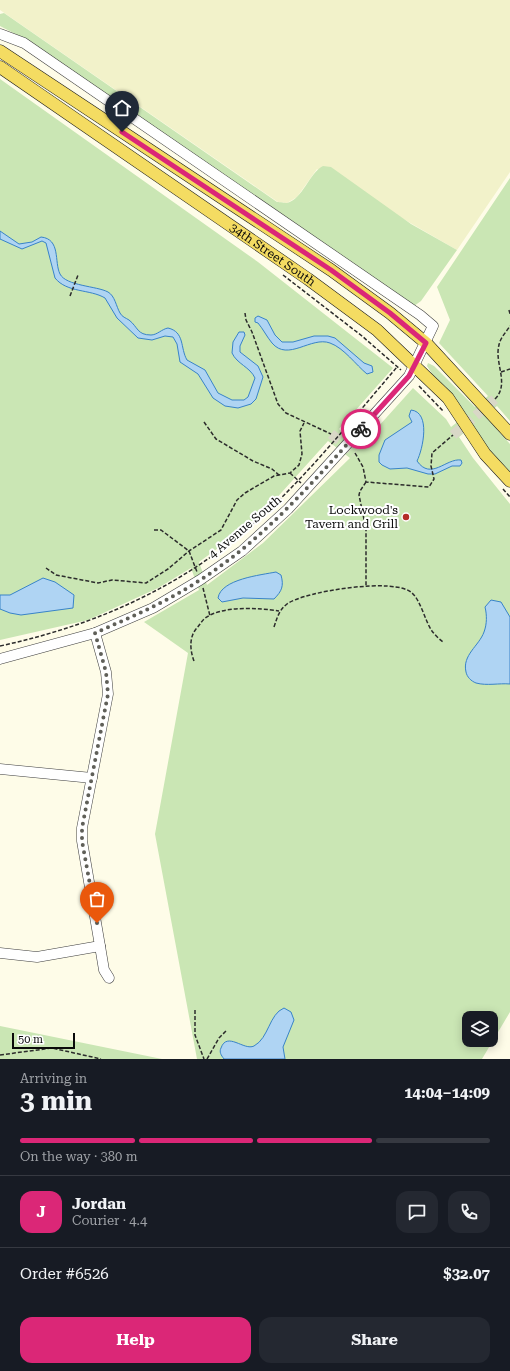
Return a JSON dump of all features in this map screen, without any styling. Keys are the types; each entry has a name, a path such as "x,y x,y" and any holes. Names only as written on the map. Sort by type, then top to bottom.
{"main road":[{"name":"34th Street South","path":"0,51 331,270 390,313 426,343 510,434"},
{"name":"34th Street South","path":"0,67 308,279 377,330 448,398 506,484"}],"street":[{"name":"4 Avenue South","path":"0,34 24,43 434,326 409,376 288,509 242,550 200,580 153,608 95,633 0,659"},
{"path":"95,633 106,672 108,694 82,828 82,841 104,970 109,978"},
{"path":"0,769 92,778"},
{"path":"0,953 37,957 100,946"}],"path":[{"path":"70,296 78,275"},
{"path":"509,310 510,314"},
{"path":"245,312 246,320 278,404 286,413 304,423 331,434"},
{"path":"495,399 500,394 503,387 498,345 510,326"},
{"path":"0,646 84,624 142,599 169,585 196,567 240,535 265,513 298,480 397,367 409,376 446,414"},
{"path":"501,372 510,369"},
{"path":"204,422 216,439 253,461 272,468 280,476"},
{"path":"46,568 56,575 98,583 112,580 146,582 168,569 189,551 221,530 237,500 245,493 274,476 290,474 299,466 302,454 300,431 304,423"},
{"path":"366,482 429,487 434,479 431,466 432,453 453,435"},
{"path":"355,453 363,467 366,482 359,495 366,529 366,586"},
{"path":"290,474 306,489"},
{"path":"506,484 510,497"},
{"path":"154,530 161,530 189,551 205,594 210,616"},
{"path":"274,627 279,611 288,603 304,596 366,586 402,588 412,593 432,631 443,642"},
{"path":"194,661 191,647 192,634 204,619 241,608 262,608 279,611"},
{"path":"195,1010 195,1035 206,1059"},
{"path":"206,1059 219,1038 227,1030"},
{"path":"0,1055 52,1048 101,1059"}],"green space":[{"path":"0,0 510,0 510,172 457,250 317,169 297,197 287,203 278,202 0,10"},
{"path":"4,13 277,202 287,203 293,201 318,169 323,166 331,167 411,224 457,250 421,301 414,306 23,38 0,26 0,14"},
{"path":"0,79 258,262 393,368 339,429 359,448 413,388 446,419 451,427 465,416 431,373 427,366 428,363 434,366 475,407 488,396 439,343 450,320 437,287 510,178 510,421 497,406 485,416 510,444 510,475 471,427 459,437 473,458 510,504 510,1012 498,1032 498,1011 462,1011 462,1047 489,1047 482,1059 197,1059 155,834 188,653 144,622 199,590 191,568 158,588 88,620 0,640","holes":["328,441 350,458 263,543 207,585 199,562 240,532 273,502"]},
{"path":"0,1026 162,1059 0,1059"}],"water":[{"path":"0,231 19,244 32,242 41,237 52,242 56,252 58,269 63,278 68,281 108,292 114,299 121,314 143,334 153,335 168,328 173,330 180,337 187,360 205,370 218,393 232,400 244,400 248,397 255,378 250,371 234,357 232,353 233,342 239,332 244,332 245,335 240,346 240,352 258,366 263,377 256,399 251,404 238,408 225,406 213,398 198,374 180,362 177,344 173,337 165,336 152,340 138,338 117,318 105,298 93,293 72,289 60,283 55,278 46,243 42,241 22,249 0,239"},
{"path":"258,316 267,320 275,335 282,342 293,342 314,336 328,336 335,338 364,363 372,366 373,372 367,374 345,353 330,343 315,343 292,350 278,348 272,343 258,323 255,322 255,318"},
{"path":"411,410 417,412 421,417 423,424 423,440 417,461 422,467 433,469 455,460 461,460 462,463 460,466 452,466 435,474 428,474 407,468 390,469 379,462 379,455 385,440 412,422 409,416"},
{"path":"276,572 281,575 282,585 281,591 274,599 243,598 222,602 218,598 226,586 234,582"},
{"path":"43,578 55,582 74,595 73,608 21,615 0,609 0,595 10,595"},
{"path":"491,600 501,602 510,617 510,684 476,683 467,676 466,672 466,661 484,632 486,626 485,607"},
{"path":"284,1008 291,1012 294,1020 283,1047 285,1059 224,1059 220,1051 224,1043 231,1041 245,1046 254,1046 263,1038 275,1015"}],"tunnel":[{"path":"453,435 495,399"},
{"path":"331,434 355,453"}],"way so far":[{"path":"97,923 82,841 82,828 108,694 106,672 95,633 153,608 200,580 242,550 288,509 361,429"}],"place":[{"name":"Lockwood's Tavern and Grill","path":"406,517"}],"route":[{"path":"122,132 331,270 390,313 426,343 409,376 361,429"}]}
